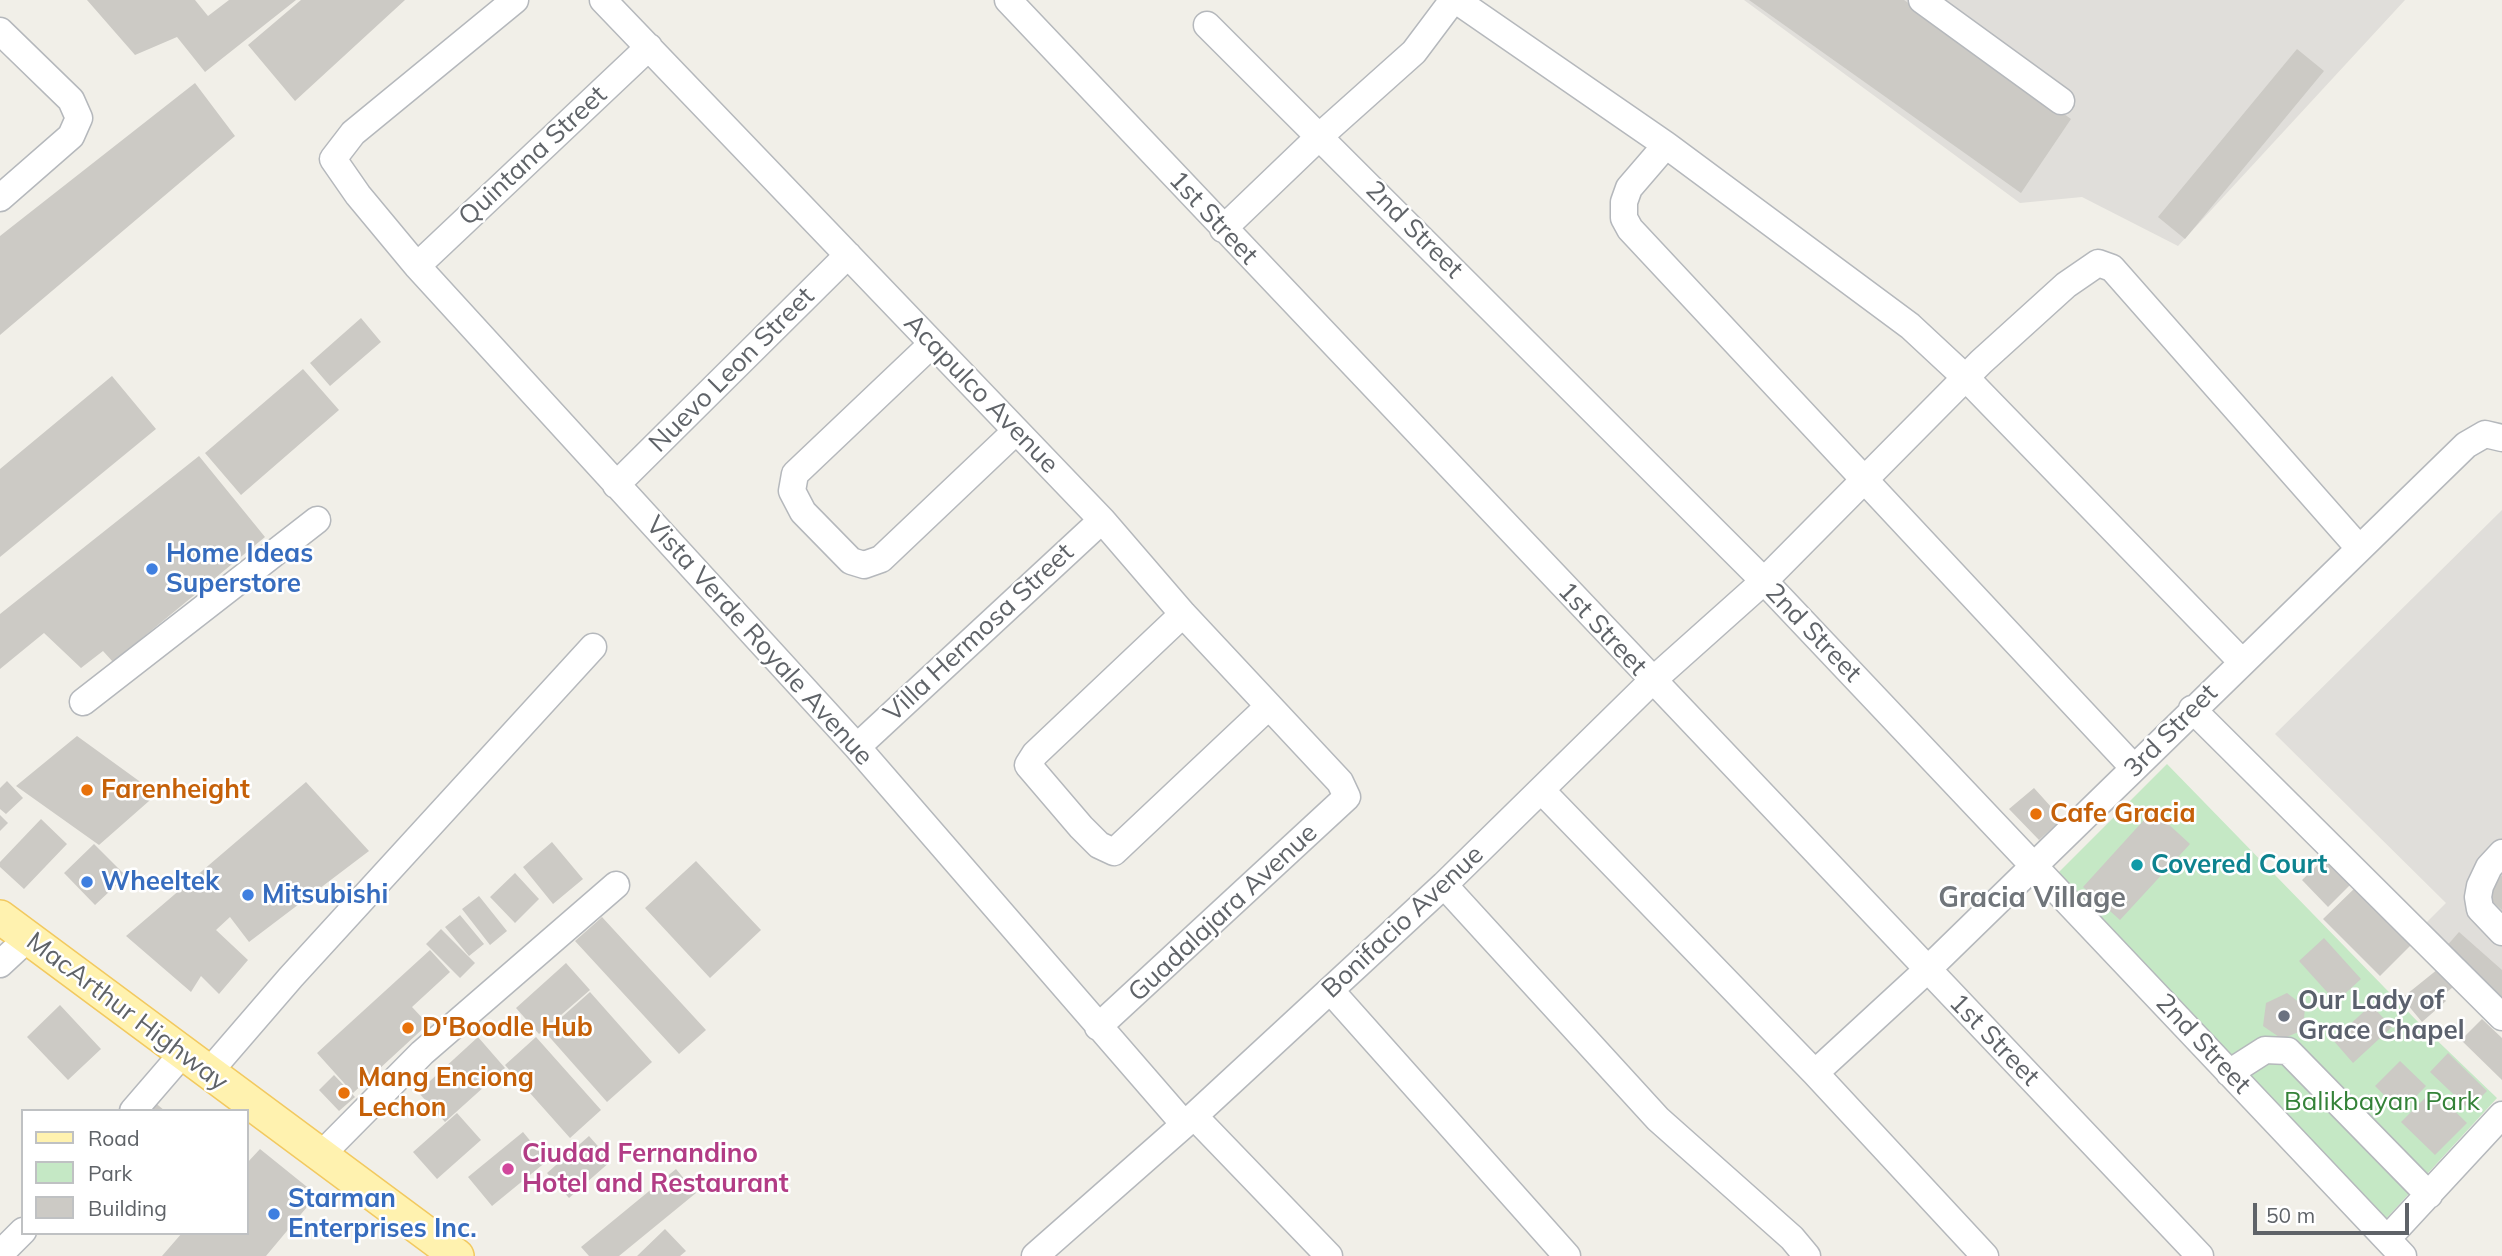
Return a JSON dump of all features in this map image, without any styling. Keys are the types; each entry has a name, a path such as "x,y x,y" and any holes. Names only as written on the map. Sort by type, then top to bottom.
{"main road":[{"name":"MacArthur Highway","path":"0,917 457,1256"}],"street":[{"name":"Vista Verde Royale Avenue","path":"515,0 353,133 333,159 358,195 418,266 857,747 1098,1027 1329,1256"},
{"name":"Acapulco Avenue","path":"603,0 1102,520 1183,614 1340,782 1348,797"},
{"name":"1st Street","path":"1008,0 2200,1256"},
{"path":"1223,229 1320,136 1414,52 1455,0 1666,145 1852,280 1910,326 1967,379 2242,662"},
{"path":"1922,0 2061,101"},
{"name":"2nd Street","path":"1207,25 1764,581 2395,1248"},
{"path":"0,31 71,100 79,118 71,136 0,198"},
{"name":"Quintana Street","path":"418,266 649,47"},
{"path":"1666,145 1629,188 1624,202 1624,218 1630,229 2134,768"},
{"name":"Nuevo Leon Street","path":"616,485 848,255"},
{"name":"Bonifacio Avenue","path":"1035,1256 1189,1120 1444,885 1652,681 1764,581 1967,379 2066,285 2098,262 2105,264 2359,548"},
{"path":"932,344 794,474 792,491 803,512 851,561 864,565 881,559 1017,431"},
{"name":"3rd Street","path":"1815,1073 1927,970 2466,445 2485,434 2502,438"},
{"path":"83,702 317,520"},
{"name":"Villa Hermosa Street","path":"857,747 1102,520"},
{"path":"1183,614 1035,754 1028,765 1081,827 1099,845 1114,852 1269,706"},
{"path":"209,1072 300,966 593,647"},
{"path":"2192,709 2502,1017"},
{"path":"1541,790 1815,1073 1985,1256"},
{"name":"Guadalajara Avenue","path":"1098,1027 1348,797"},
{"path":"2502,853 2489,867 2480,886 2479,897 2480,909 2502,932"},
{"path":"321,1155 422,1053 616,885"},
{"path":"1444,885 1658,1119 1792,1238 1807,1256"},
{"path":"0,964 28,938"},
{"path":"1330,990 1567,1256"},
{"path":"2229,1073 2265,1050 2288,1051 2429,1195"},
{"path":"135,1109 183,1053"},
{"path":"2395,1248 2429,1195 2502,1115"},
{"path":"3,1251 21,1232"}],"shaded area":[{"path":"1744,0 2405,0 2178,246 2082,197 2020,203"},
{"path":"2502,510 2502,1011 2416,933 2446,903 2275,734"}],"green space":[{"name":"Balikbayan Park","path":"2167,764 2420,1024 2497,1098 2383,1222 2057,874"}],"building":[{"path":"87,0 195,0 208,16 229,0 296,0 205,72 177,37 135,55"},
{"path":"301,0 405,0 295,101 248,45"},
{"path":"1749,0 1904,0 2071,119 2021,193"},
{"path":"2297,49 2324,71 2185,239 2158,217"},
{"path":"195,83 235,136 0,335 0,236"},
{"path":"361,318 381,342 330,386 310,363"},
{"path":"303,369 339,410 241,495 205,453"},
{"path":"112,376 156,429 0,557 0,469"},
{"path":"199,456 265,537 113,662 103,651 81,668 44,633 0,669 0,614"},
{"name":"Farenheight","path":"77,736 157,794 99,845 16,786"},
{"path":"7,781 23,798 6,814 0,809 0,788"},
{"path":"306,782 369,851 249,942 230,917 216,930 248,960 219,994 201,976 191,992 126,936"},
{"name":"Cafe Gracia","path":"2034,788 2062,819 2039,840 2009,809"},
{"name":"Covered Court","path":"2153,810 2190,844 2120,920 2083,887"},
{"path":"0,815 8,823 0,831"},
{"path":"41,819 67,844 24,889 0,867 0,862"},
{"path":"552,842 583,879 553,904 523,867"},
{"path":"94,844 126,876 95,905 64,873"},
{"path":"2327,856 2353,882 2328,907 2302,880"},
{"path":"696,861 761,930 710,978 645,908"},
{"path":"515,873 539,899 515,923 490,897"},
{"path":"2502,875 2502,910 2485,895"},
{"path":"2358,885 2414,942 2380,976 2323,919"},
{"path":"479,896 507,931 490,945 462,909"},
{"path":"460,915 484,944 469,956 445,927"},
{"path":"602,917 706,1030 679,1054 575,941"},
{"path":"441,929 475,963 460,978 426,944"},
{"path":"2459,932 2502,970 2502,999 2445,948"},
{"path":"2324,938 2361,979 2336,1002 2299,961"},
{"path":"430,950 450,972 412,1007 428,1024 353,1093 317,1053"},
{"path":"566,963 590,990 539,1034 516,1008"},
{"path":"2443,965 2458,983 2442,996 2446,1001 2422,1022 2402,998"},
{"path":"590,992 652,1062 607,1102 545,1032"},
{"name":"Our Lady of Grace Chapel","path":"2287,993 2305,1007 2303,1030 2282,1039 2263,1026 2266,1003"},
{"path":"60,1005 101,1049 68,1080 27,1037"},
{"path":"2371,1005 2392,1027 2353,1063 2333,1040"},
{"path":"2482,1019 2502,1038 2502,1080 2461,1040"},
{"path":"478,1037 505,1068 445,1122 418,1092"},
{"path":"536,1037 601,1110 570,1138 505,1065"},
{"path":"2448,1053 2487,1091 2469,1109 2430,1072"},
{"path":"2400,1061 2426,1086 2401,1112 2375,1086"},
{"path":"334,1075 355,1097 339,1111 319,1090"},
{"path":"2433,1090 2467,1123 2435,1155 2401,1122"},
{"path":"152,1100 163,1109 145,1109"},
{"path":"457,1113 481,1140 437,1179 413,1152"},
{"name":"Ciudad Fernandino Hotel and Restaurant","path":"523,1132 547,1161 492,1206 468,1177"},
{"path":"589,1136 611,1161 569,1198 547,1173"},
{"name":"Starman Enterprises Inc.","path":"260,1149 317,1195 266,1256 162,1256 180,1235 248,1235 248,1162"},
{"path":"676,1169 696,1193 619,1256 589,1256 581,1247"},
{"path":"665,1229 686,1251 680,1256 637,1256"}],"place":[{"name":"Home Ideas Superstore","path":"152,569"},
{"name":"Farenheight","path":"87,790"},
{"name":"Cafe Gracia","path":"2036,814"},
{"name":"Covered Court","path":"2137,865"},
{"name":"Wheeltek","path":"87,882"},
{"name":"Mitsubishi","path":"248,895"},
{"name":"Our Lady of Grace Chapel","path":"2284,1016"},
{"name":"D'Boodle Hub","path":"408,1028"},
{"name":"Mang Enciong Lechon","path":"344,1093"},
{"name":"Ciudad Fernandino Hotel and Restaurant","path":"508,1169"},
{"name":"Starman Enterprises Inc.","path":"274,1214"}],"district":[{"name":"Gracia Village","path":"2032,899"}]}
